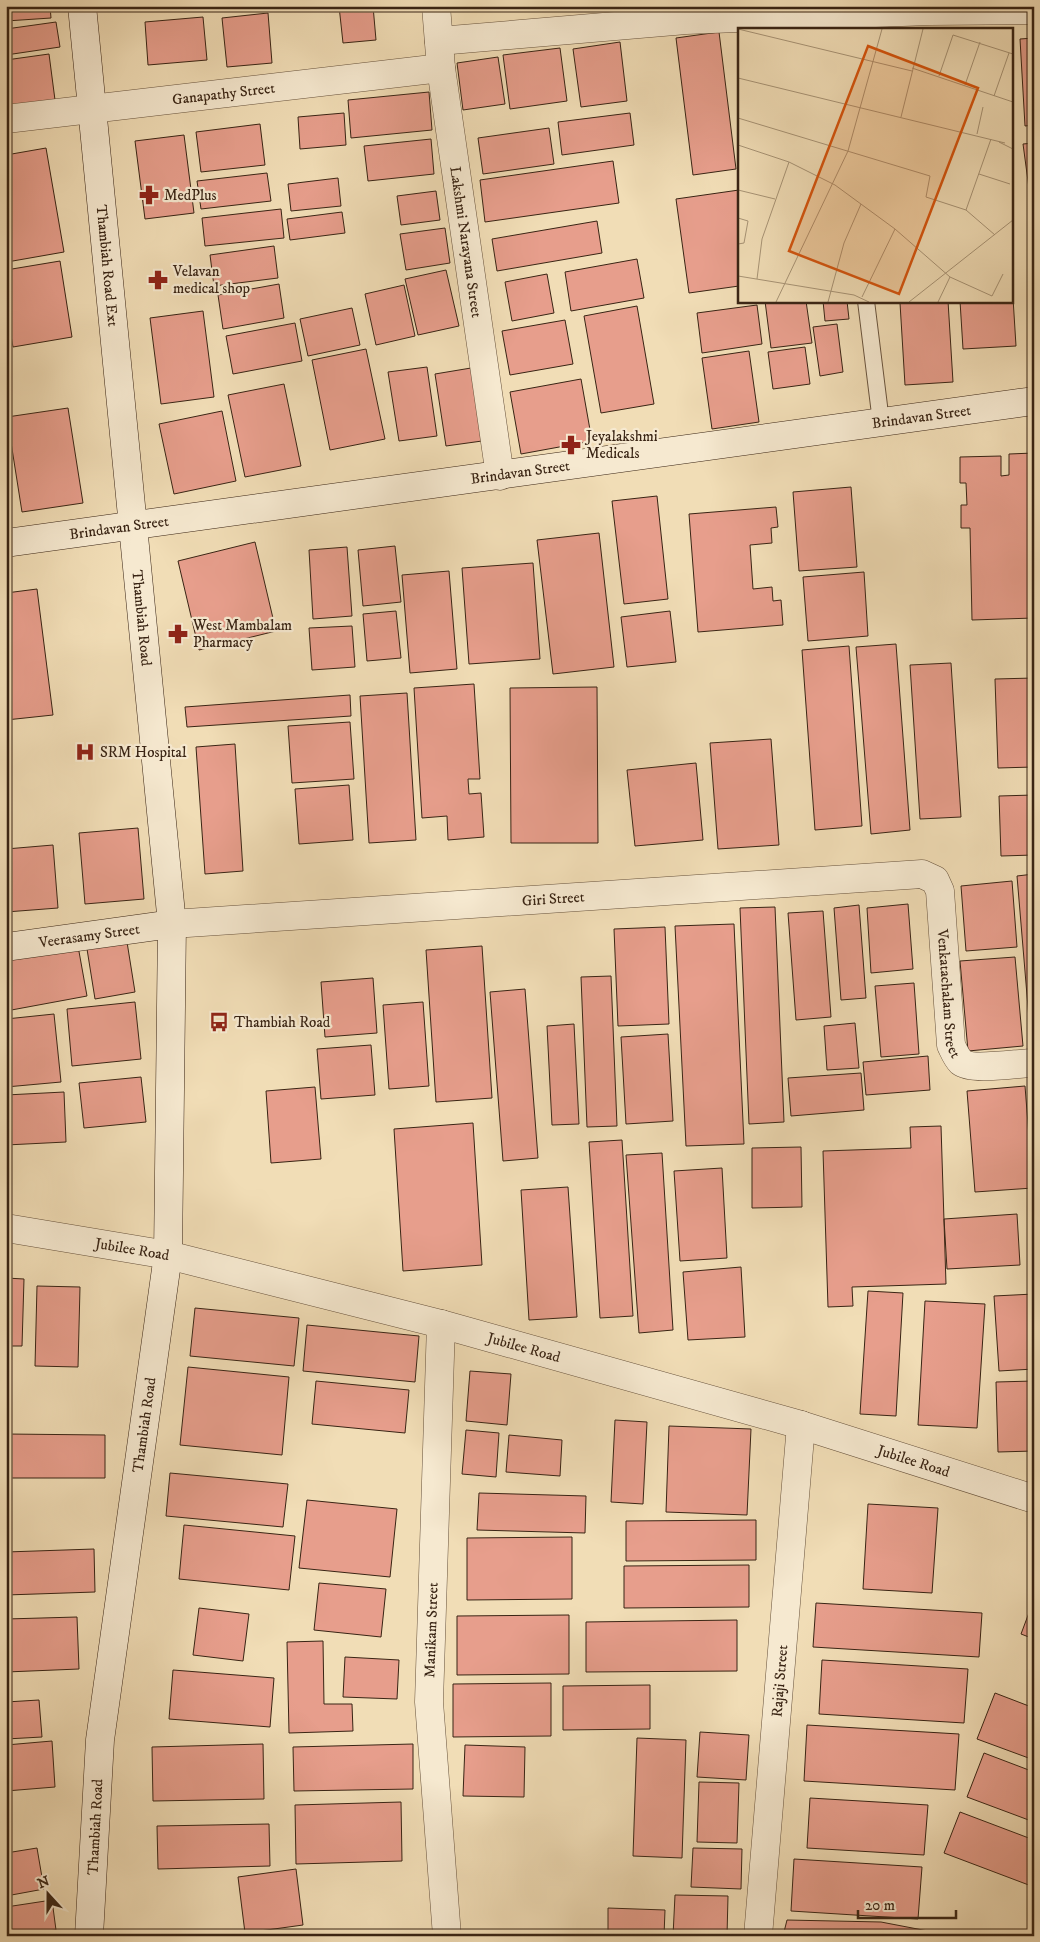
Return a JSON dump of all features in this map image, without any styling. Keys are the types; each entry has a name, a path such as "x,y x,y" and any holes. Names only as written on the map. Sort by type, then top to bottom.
{"street":[{"name":"Thambiah Road Ext","path":"82,6 90,108 132,525"},
{"name":"Lakshmi Narayana Street","path":"436,6 441,68 500,476"},
{"path":"439,41 686,13 928,8 1034,10"},
{"name":"Ganapathy Street","path":"6,119 441,68"},
{"name":"Brindavan Street","path":"6,543 1034,401"},
{"name":"Thambiah Road","path":"89,1936 100,1740 168,1255 172,924 132,525"},
{"name":"Giri Street","path":"172,924 922,874 935,880"},
{"name":"Venkatachalam Street","path":"935,880 941,899 951,1045 955,1055 962,1063 972,1066 1034,1062"},
{"name":"Veerasamy Street","path":"6,947 172,924"},
{"name":"Jubilee Road","path":"6,1228 168,1255 441,1324 801,1424 1034,1500"},
{"name":"Manikam Street","path":"441,1324 429,1702 447,1936"},
{"name":"Rajaji Street","path":"758,1936 801,1424"}],"lane":[{"path":"866,302 881,422"}],"building":[{"path":"6,6 50,6 51,18 6,21"},
{"path":"339,6 373,6 376,40 343,43"},
{"path":"466,6 503,6 467,10"},
{"path":"268,13 272,63 227,67 222,18"},
{"path":"203,17 207,60 148,65 145,22"},
{"path":"56,22 60,47 6,55 6,29"},
{"path":"719,32 736,169 693,175 676,38"},
{"path":"1034,38 1034,125 1025,126 1020,39"},
{"path":"620,42 627,101 581,107 573,49"},
{"path":"560,48 567,101 510,109 503,55"},
{"path":"49,54 55,100 6,106 6,60"},
{"path":"498,57 505,104 463,110 457,63"},
{"path":"429,92 432,130 351,138 348,100"},
{"path":"344,113 346,145 300,149 298,117"},
{"path":"630,113 634,145 562,155 558,122"},
{"path":"260,124 265,165 201,172 196,132"},
{"path":"549,128 554,164 483,174 478,138"},
{"path":"184,135 194,213 145,219 135,141"},
{"path":"431,139 434,174 368,181 364,146"},
{"path":"1034,143 1034,196 1030,196 1023,144"},
{"path":"46,148 64,252 7,262 6,155"},
{"path":"613,161 619,203 485,222 480,180"},
{"path":"267,173 271,201 201,209 197,181"},
{"path":"338,178 341,206 291,211 288,184"},
{"path":"738,190 738,286 689,293 676,199"},
{"path":"436,191 440,220 401,225 397,196"},
{"path":"281,209 284,238 205,246 202,218"},
{"path":"342,212 345,233 290,240 287,219"},
{"path":"597,221 602,253 497,271 492,239"},
{"path":"445,228 450,263 406,270 400,234"},
{"path":"274,246 278,278 214,286 210,255"},
{"path":"637,259 644,298 571,311 565,272"},
{"path":"60,261 72,337 13,347 6,308 6,270"},
{"path":"446,270 459,326 418,335 405,279"},
{"path":"547,274 554,313 512,321 505,282"},
{"path":"1012,282 1016,346 963,349 960,302 1012,302"},
{"path":"279,284 284,318 223,329 218,295"},
{"path":"404,285 415,336 376,345 365,294"},
{"path":"765,302 806,302 812,343 771,348"},
{"path":"823,302 847,302 849,319 825,321"},
{"path":"948,302 953,382 905,385 900,303"},
{"path":"757,305 762,344 702,353 697,313"},
{"path":"637,306 654,404 601,413 584,316"},
{"path":"352,308 360,345 308,356 300,319"},
{"path":"203,311 214,397 161,404 150,318"},
{"path":"565,320 573,364 510,375 502,331"},
{"path":"295,323 302,361 233,374 226,336"},
{"path":"837,324 843,372 820,376 813,327"},
{"path":"805,347 810,384 773,389 768,352"},
{"path":"366,349 385,439 330,450 312,360"},
{"path":"749,351 759,422 712,429 702,358"},
{"path":"427,367 437,436 399,441 388,372"},
{"path":"471,368 482,441 446,446 435,374"},
{"path":"581,379 592,441 521,454 510,392"},
{"path":"284,384 301,466 245,477 228,395"},
{"path":"68,408 83,503 22,512 7,417"},
{"path":"222,411 236,481 174,494 159,424"},
{"path":"1034,453 1034,618 972,620 970,528 961,528 961,505 967,505 966,483 960,483 960,457 1001,456 1001,476 1009,475 1009,454"},
{"path":"851,487 857,567 799,571 793,492"},
{"path":"657,496 668,599 624,604 612,501"},
{"path":"776,507 778,527 771,528 772,543 750,545 753,589 772,587 773,601 781,600 783,625 698,632 689,514"},
{"path":"599,533 614,667 553,674 537,540"},
{"path":"255,542 276,631 199,650 178,561"},
{"path":"395,546 401,602 363,606 358,550"},
{"path":"347,547 352,616 313,619 309,550"},
{"path":"533,563 540,659 469,664 462,568"},
{"path":"449,571 457,669 410,673 402,575"},
{"path":"864,572 868,636 808,641 803,577"},
{"path":"37,589 53,715 6,720 6,593"},
{"path":"396,611 401,658 367,661 363,614"},
{"path":"670,611 676,662 627,667 621,617"},
{"path":"352,626 355,667 312,670 309,628"},
{"path":"896,644 910,830 871,834 856,647"},
{"path":"849,646 862,826 815,830 802,650"},
{"path":"951,663 961,817 920,819 910,665"},
{"path":"1034,678 1034,767 998,768 995,679"},
{"path":"474,684 480,779 468,779 469,794 481,793 484,837 448,840 447,816 422,818 414,688"},
{"path":"597,687 598,843 511,843 510,688"},
{"path":"407,693 416,840 369,843 360,696"},
{"path":"350,695 351,716 187,727 185,707"},
{"path":"350,722 354,779 292,783 288,726"},
{"path":"771,739 779,845 718,849 710,743"},
{"path":"235,744 243,871 205,874 196,747"},
{"path":"696,763 703,840 635,846 627,770"},
{"path":"349,785 353,840 299,844 295,789"},
{"path":"1034,795 1034,855 1001,856 999,796"},
{"path":"138,828 144,899 85,904 79,833"},
{"path":"53,845 58,908 6,912 6,849"},
{"path":"1034,874 1034,1031 1030,1031 1017,876"},
{"path":"1012,881 1017,947 966,951 961,886"},
{"path":"908,904 913,969 871,973 867,908"},
{"path":"859,905 866,998 841,1000 834,908"},
{"path":"775,907 784,1122 749,1124 740,908"},
{"path":"823,911 831,1017 796,1020 788,913"},
{"path":"734,924 744,1144 686,1146 675,926"},
{"path":"665,927 669,1024 618,1026 614,929"},
{"path":"127,942 135,992 95,999 87,949"},
{"path":"78,946 87,996 6,1011 6,958"},
{"path":"482,946 492,1098 436,1102 426,950"},
{"path":"1015,957 1023,1046 968,1051 960,961"},
{"path":"611,976 617,1126 587,1127 581,977"},
{"path":"373,978 377,1033 325,1037 321,982"},
{"path":"914,983 919,1054 881,1057 875,986"},
{"path":"525,989 538,1158 503,1161 490,992"},
{"path":"135,1002 141,1059 72,1066 67,1009"},
{"path":"423,1002 429,1086 389,1089 383,1005"},
{"path":"54,1014 61,1082 6,1087 6,1019"},
{"path":"855,1023 859,1068 827,1070 824,1026"},
{"path":"574,1024 579,1124 552,1125 547,1026"},
{"path":"668,1034 673,1121 626,1124 621,1037"},
{"path":"371,1045 375,1095 321,1099 317,1049"},
{"path":"928,1056 930,1090 866,1095 863,1062"},
{"path":"861,1073 864,1110 791,1116 788,1078"},
{"path":"141,1077 146,1122 84,1128 79,1083"},
{"path":"1025,1086 1033,1188 975,1192 967,1091"},
{"path":"315,1087 321,1159 271,1163 266,1091"},
{"path":"64,1092 66,1142 6,1145 6,1095"},
{"path":"473,1123 482,1265 403,1271 394,1129"},
{"path":"941,1126 946,1284 852,1287 853,1306 828,1307 823,1151 911,1148 910,1127"},
{"path":"622,1140 633,1316 600,1318 589,1142"},
{"path":"801,1147 802,1207 752,1208 752,1148"},
{"path":"662,1153 673,1330 639,1333 626,1155"},
{"path":"722,1168 727,1258 680,1261 674,1171"},
{"path":"568,1187 577,1317 529,1320 521,1190"},
{"path":"1017,1214 1020,1265 947,1269 944,1219"},
{"path":"741,1267 745,1337 688,1340 683,1272"},
{"path":"6,1278 24,1279 22,1346 6,1346"},
{"path":"37,1286 80,1287 78,1367 35,1366"},
{"path":"868,1291 903,1293 896,1416 860,1414"},
{"path":"1034,1294 1034,1369 999,1371 994,1296"},
{"path":"925,1301 985,1304 977,1428 918,1425"},
{"path":"195,1308 299,1318 294,1366 190,1356"},
{"path":"307,1325 419,1336 415,1382 303,1371"},
{"path":"188,1367 289,1377 282,1455 180,1445"},
{"path":"470,1371 511,1374 507,1425 466,1421"},
{"path":"316,1381 409,1390 405,1433 312,1424"},
{"path":"1034,1381 1034,1451 998,1452 996,1382"},
{"path":"615,1420 647,1422 643,1504 611,1502"},
{"path":"669,1426 751,1429 747,1515 666,1512"},
{"path":"466,1430 499,1433 496,1477 462,1474"},
{"path":"6,1434 105,1435 105,1478 6,1478"},
{"path":"509,1435 562,1440 560,1476 506,1472"},
{"path":"170,1473 288,1484 283,1527 166,1516"},
{"path":"479,1493 586,1496 585,1533 477,1530"},
{"path":"307,1500 397,1509 390,1577 299,1568"},
{"path":"868,1504 938,1508 932,1593 863,1589"},
{"path":"756,1520 756,1560 626,1561 626,1521"},
{"path":"184,1525 295,1536 289,1590 179,1579"},
{"path":"572,1537 572,1599 467,1600 467,1538"},
{"path":"94,1549 95,1592 6,1595 6,1552"},
{"path":"749,1565 749,1607 624,1608 624,1566"},
{"path":"319,1583 386,1589 381,1637 314,1630"},
{"path":"816,1603 982,1613 979,1657 813,1647"},
{"path":"1034,1603 1034,1639 1021,1634"},
{"path":"199,1608 249,1614 243,1661 193,1655"},
{"path":"569,1615 569,1674 457,1675 457,1616"},
{"path":"77,1617 79,1669 6,1672 6,1619"},
{"path":"737,1620 737,1671 586,1672 586,1622"},
{"path":"323,1641 324,1704 352,1704 353,1731 289,1733 287,1642"},
{"path":"345,1657 399,1660 397,1699 343,1697"},
{"path":"822,1660 968,1669 964,1723 819,1714"},
{"path":"173,1670 274,1678 270,1727 169,1719"},
{"path":"551,1683 551,1736 453,1737 453,1684"},
{"path":"650,1685 650,1729 563,1730 563,1686"},
{"path":"995,1693 1034,1708 1034,1760 977,1739"},
{"path":"39,1700 42,1737 6,1739 6,1702"},
{"path":"807,1725 959,1734 955,1790 804,1781"},
{"path":"700,1732 749,1735 746,1780 697,1777"},
{"path":"637,1738 686,1740 682,1858 633,1856"},
{"path":"52,1741 55,1787 6,1791 6,1745"},
{"path":"263,1744 264,1799 153,1801 152,1747"},
{"path":"413,1744 413,1789 294,1791 293,1747"},
{"path":"465,1745 525,1747 524,1797 463,1796"},
{"path":"984,1753 1034,1772 1034,1822 967,1797"},
{"path":"699,1782 739,1783 737,1843 697,1842"},
{"path":"810,1798 928,1805 924,1855 807,1848"},
{"path":"401,1802 402,1861 296,1864 295,1805"},
{"path":"960,1812 1034,1840 1034,1887 944,1853"},
{"path":"269,1824 270,1866 158,1869 157,1826"},
{"path":"37,1848 44,1889 6,1896 6,1853"},
{"path":"693,1848 742,1849 741,1889 691,1887"},
{"path":"794,1859 922,1867 918,1919 791,1911"},
{"path":"296,1869 303,1925 245,1933 238,1877"},
{"path":"675,1895 728,1896 727,1936 673,1936"},
{"path":"52,1900 56,1930 6,1936 6,1907"},
{"path":"608,1908 665,1910 664,1936 608,1936"},
{"path":"787,1920 881,1922 954,1936 783,1936"}],"place":[{"name":"MedPlus","path":"149,195"},
{"name":"Velavan medical shop","path":"158,280"},
{"name":"Jeyalakshmi Medicals","path":"571,445"},
{"name":"West Mambalam Pharmacy","path":"178,634"},
{"name":"SRM Hospital","path":"85,752"},
{"name":"Thambiah Road","path":"219,1022"}]}
